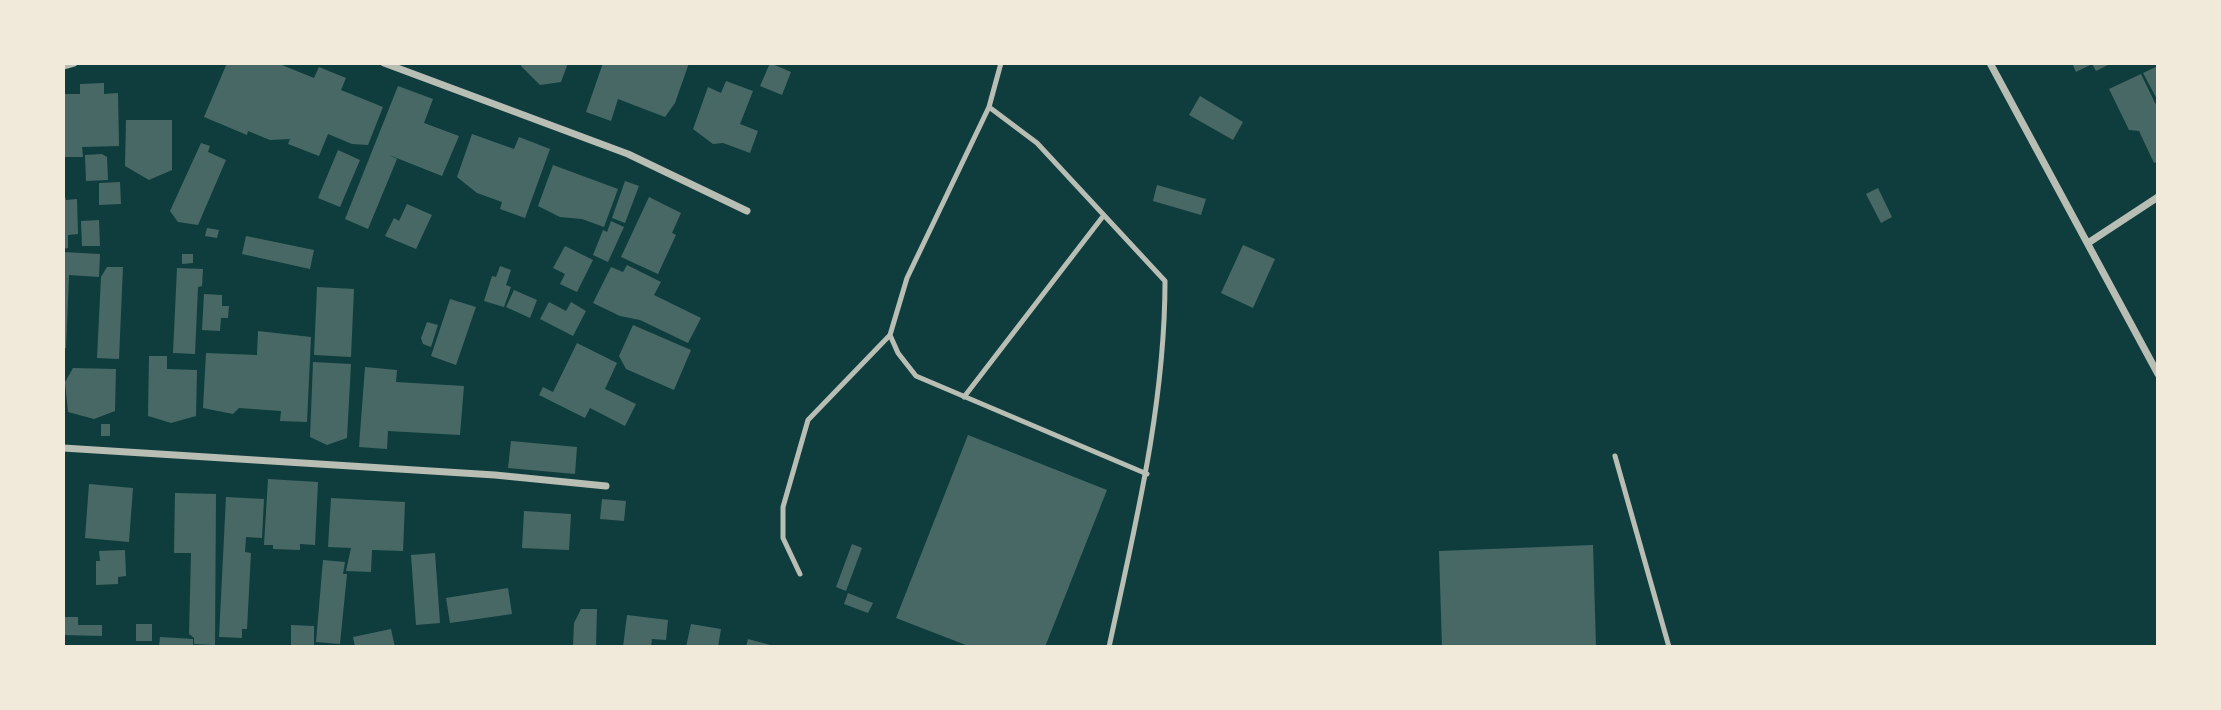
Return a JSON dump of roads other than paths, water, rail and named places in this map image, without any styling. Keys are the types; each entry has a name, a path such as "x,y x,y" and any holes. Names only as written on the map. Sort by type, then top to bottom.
{"street":[{"path":"63,66 74,63"},
{"path":"384,63 628,154 747,211"},
{"path":"1990,63 2158,374"},
{"path":"2088,243 2131,212 2158,197"},
{"path":"63,448 495,475 606,486"}],"lane":[{"path":"800,574 783,538 783,507 808,420 890,335 907,278 989,107 1002,63"},
{"path":"989,107 1037,143 1165,281 1165,335 1147,474 1109,647"},
{"path":"964,397 1104,215"},
{"path":"890,335 898,353 916,376 1147,474"},
{"path":"1615,456 1669,647"}]}
